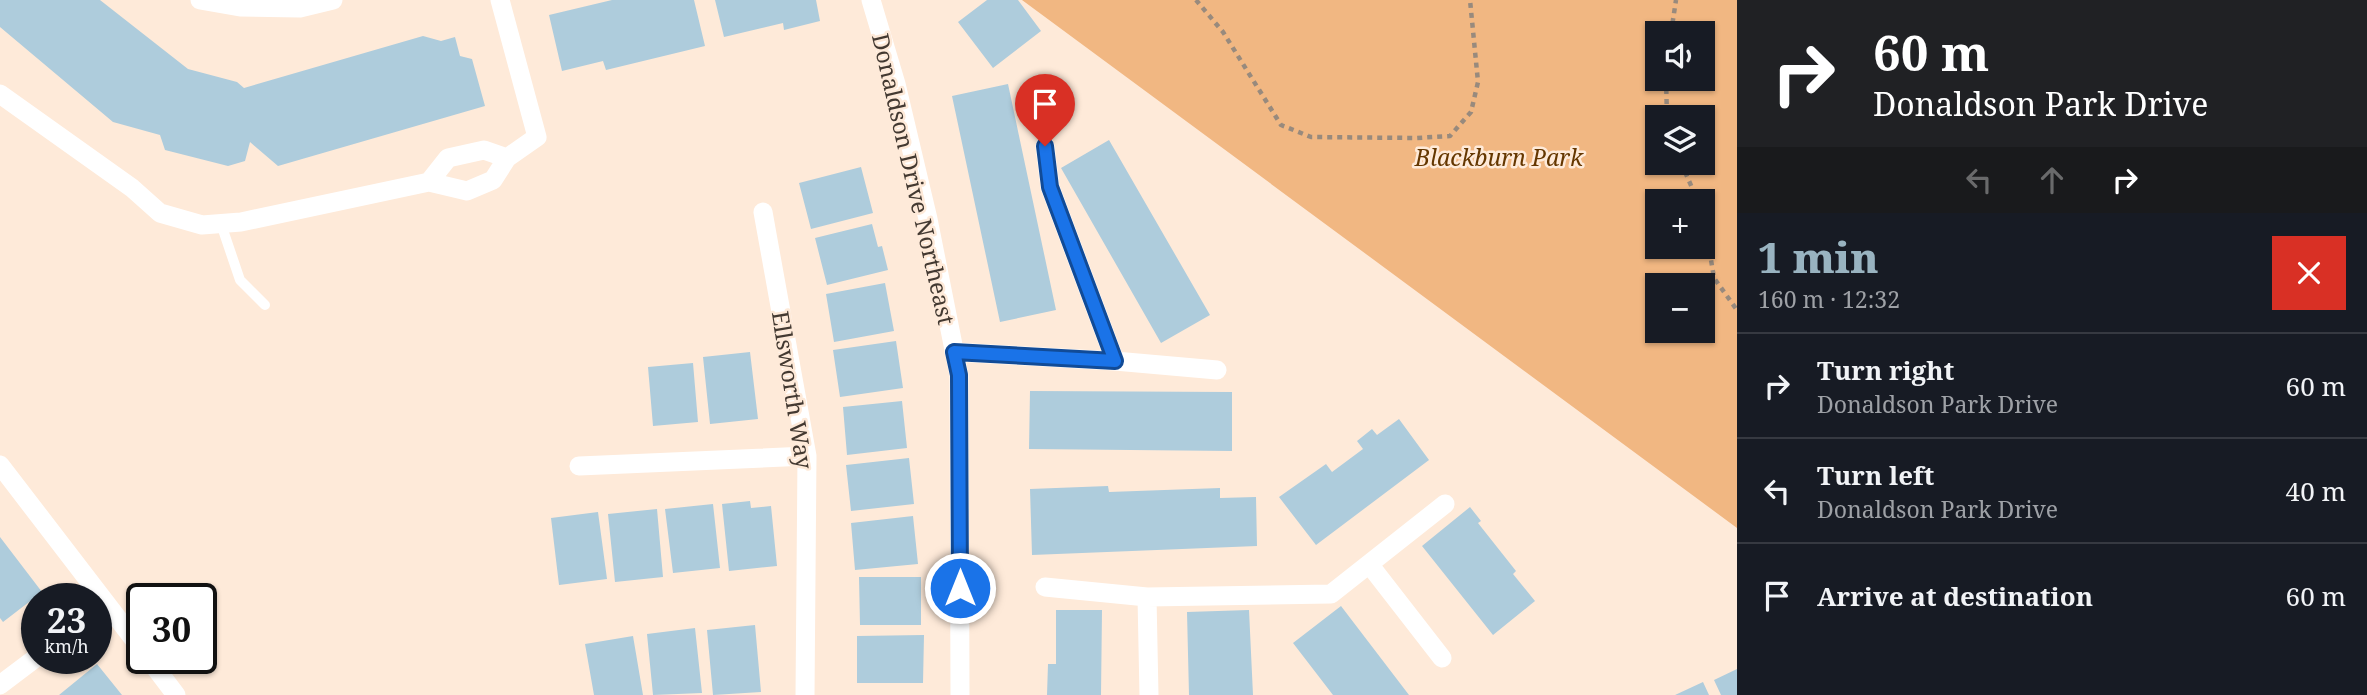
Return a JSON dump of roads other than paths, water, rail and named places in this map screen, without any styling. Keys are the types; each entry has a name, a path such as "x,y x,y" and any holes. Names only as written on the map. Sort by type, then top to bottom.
{"street":[{"path":"200,0 240,7 300,8 333,0"},
{"path":"0,94 132,188 159,213 202,225 241,222 429,182 467,191 493,180 507,158 537,138 500,0"},
{"name":"Donaldson Drive Northeast","path":"871,0 896,84 928,219 959,375 960,695"},
{"path":"1045,146 1050,187 1115,361"},
{"path":"429,182 448,158 484,150 507,158"},
{"name":"Ellsworth Way","path":"763,212 807,456 805,695"},
{"path":"954,352 1217,370"},
{"path":"579,466 807,456"},
{"path":"0,465 83,583"},
{"path":"1045,587 1147,597 1331,594 1445,504"},
{"path":"1370,564 1442,658"},
{"path":"1147,597 1149,695"},
{"path":"112,619 126,634"},
{"path":"0,685 21,669"},
{"path":"160,674 176,695"}],"lane":[{"path":"221,224 240,280 265,305"}],"park label":[{"name":"Blackburn Park","path":"1499,157"}]}
